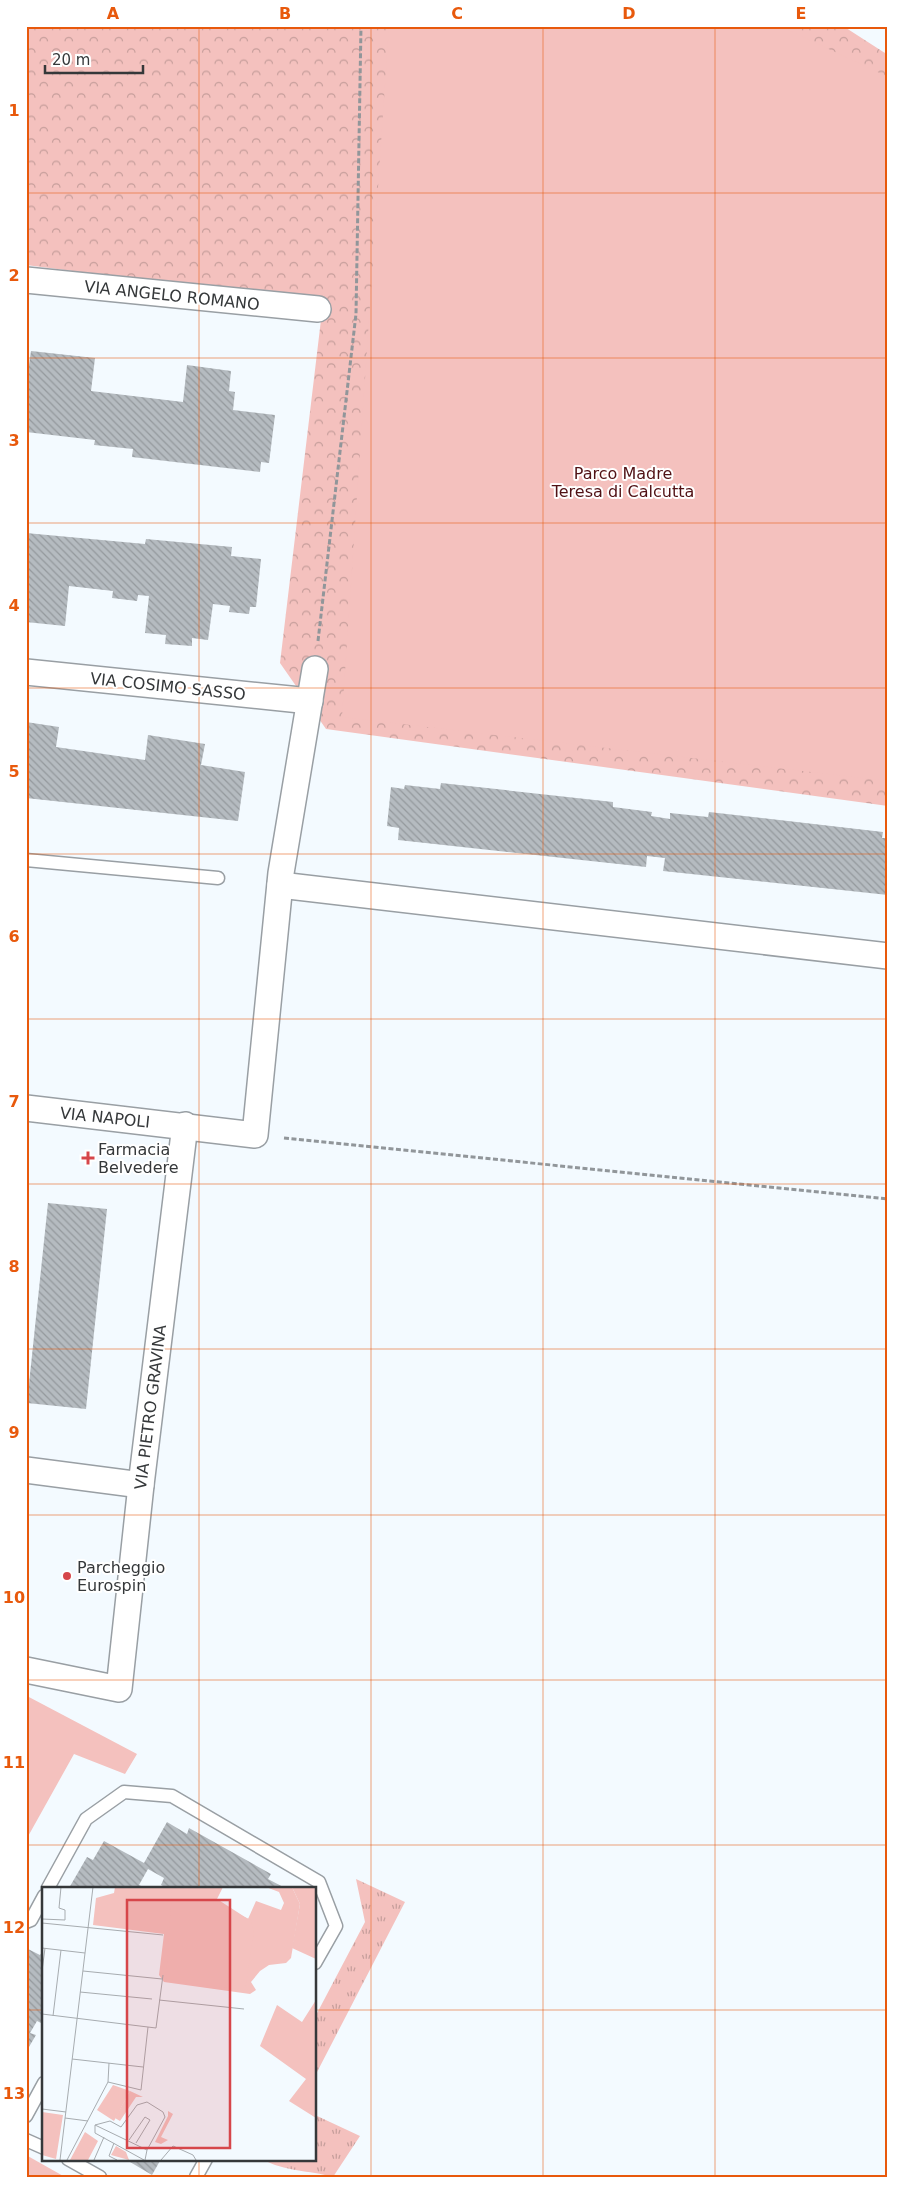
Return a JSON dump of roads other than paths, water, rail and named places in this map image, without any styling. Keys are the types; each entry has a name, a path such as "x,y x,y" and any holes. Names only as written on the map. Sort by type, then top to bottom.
{"street":[{"name":"VIA ANGELO ROMANO","path":"26,280 318,310"},
{"path":"315,670 280,885 888,956"},
{"name":"VIA COSIMO SASSO","path":"26,672 310,701"},
{"name":"VIA NAPOLI","path":"26,1108 184,1125 255,1135 280,885"},
{"name":"VIA PIETRO GRAVINA","path":"26,1670 119,1689 141,1484 184,1125"},
{"path":"26,1470 141,1484"}],"lane":[{"path":"26,860 218,878"},
{"path":"49,1887 86,1819 124,1792 172,1796 319,1882 336,1926 316,1961"},
{"path":"26,1922 31,1920 42,1900"},
{"path":"26,2116 42,2087"},
{"path":"26,2140 42,2147"},
{"path":"196,2177 205,2160"},
{"path":"76,2161 100,2177"}],"place":[{"name":"Farmacia Belvedere","path":"88,1158"},
{"name":"Parcheggio Eurospin","path":"67,1576"}],"park label":[{"name":"Parco Madre Teresa di Calcutta","path":"623,482"}]}
